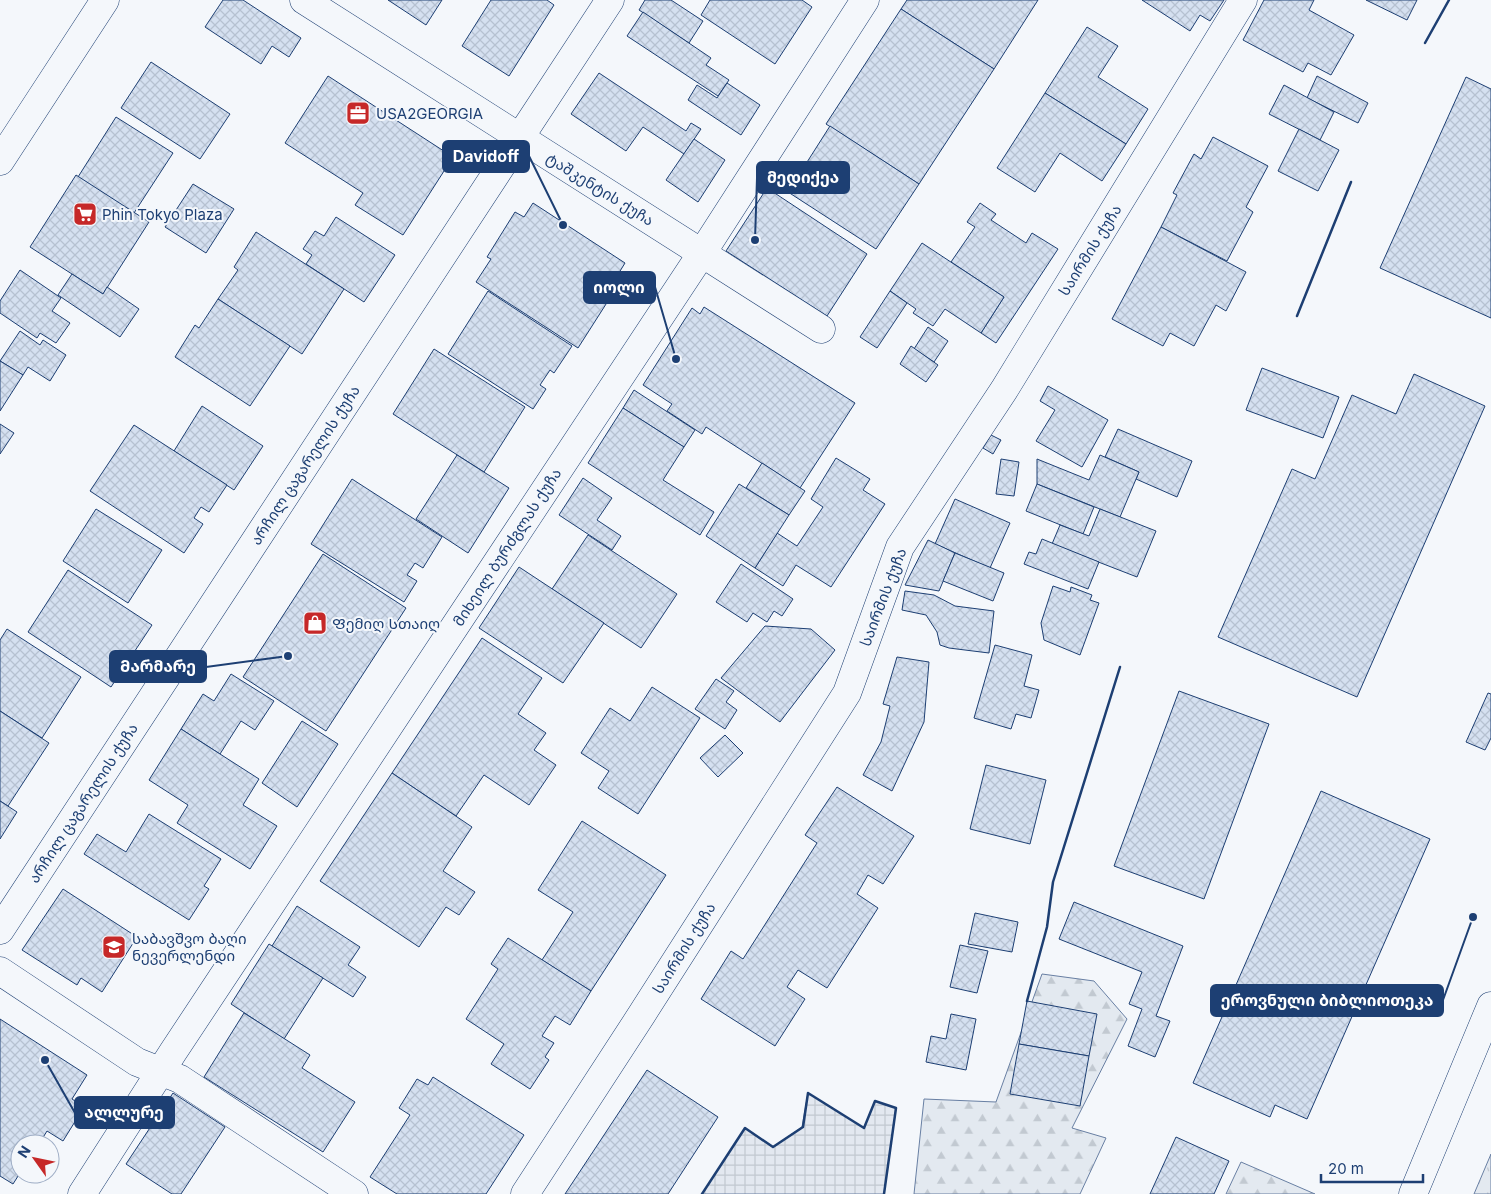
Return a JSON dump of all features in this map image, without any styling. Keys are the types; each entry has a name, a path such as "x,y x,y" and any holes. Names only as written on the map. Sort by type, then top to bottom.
{"street":[{"path":"0,161 105,0"},
{"name":"ტაშკენტის ქუჩა","path":"304,0 821,329"},
{"name":"არჩილ ცაგარელის ქუჩა","path":"0,930 610,0"},
{"name":"მიხეილ ბურძგლას ქუჩა","path":"82,1194 179,1044 702,253 866,0"},
{"name":"საირმის ქუჩა","path":"524,1194 642,1014 846,693 900,547 1004,390 1243,0"},
{"path":"0,971 137,1062 180,1079 354,1194"},
{"path":"1413,1194 1491,1006"}],"green space":[{"path":"1042,974 1094,981 1127,1019 1072,1128 1106,1138 1080,1194 914,1194 924,1099 996,1102"},
{"path":"1491,1154 1491,1194 1474,1194"},
{"path":"1241,1162 1315,1194 1226,1194"}],"shaded area":[{"path":"808,1093 864,1128 875,1101 896,1108 884,1194 702,1194 745,1128 773,1147 802,1127"}],"building":[{"path":"223,0 243,0 301,38 289,57 272,46 261,64 205,27"},
{"path":"388,0 442,0 426,25"},
{"path":"491,0 547,0 554,5 509,76 462,46"},
{"path":"645,0 671,0 703,21 689,43 639,10"},
{"path":"710,0 802,0 812,7 775,64 701,15"},
{"path":"907,0 1038,0 994,69 901,9"},
{"path":"1142,0 1224,0 1210,21 1200,15 1190,31"},
{"path":"1264,0 1314,0 1309,10 1354,35 1331,75 1308,63 1303,72 1243,40"},
{"path":"1366,0 1417,0 1407,20"},
{"path":"901,9 994,69 919,184 826,124"},
{"path":"643,12 711,58 706,65 729,80 718,96 627,36"},
{"path":"1087,27 1118,46 1098,77 1148,109 1126,144 1045,93"},
{"path":"151,62 230,114 200,159 121,108"},
{"path":"599,73 686,131 691,123 701,129 684,154 643,127 626,151 571,114"},
{"path":"328,76 453,157 403,235 355,205 363,193 285,143"},
{"path":"1317,76 1368,103 1358,123 1307,98"},
{"path":"1466,77 1491,89 1491,318 1380,268"},
{"path":"727,83 760,105 741,135 688,100 697,85 717,98"},
{"path":"1284,85 1334,112 1320,140 1269,114"},
{"path":"1045,93 1126,144 1102,181 1060,153 1035,192 997,168"},
{"path":"116,117 173,153 134,213 78,177"},
{"path":"830,126 919,184 876,249 788,192"},
{"path":"1299,129 1339,150 1318,191 1278,171"},
{"path":"1213,137 1268,166 1246,207 1253,212 1227,261 1161,227 1177,195 1173,193 1194,154 1201,159"},
{"path":"694,139 725,160 698,202 666,180"},
{"path":"76,175 149,222 103,294 30,247"},
{"path":"193,184 234,209 206,253 165,227"},
{"path":"767,188 867,254 827,316 726,251"},
{"path":"533,203 625,263 617,276 622,279 578,348 476,282 491,259 487,257 515,212 524,217"},
{"path":"980,203 996,214 991,220 1026,243 1032,233 1058,249 996,343 981,333 1004,297 951,262 975,227 967,222"},
{"path":"336,217 395,255 364,302 306,264 312,255 303,249 315,231 324,236"},
{"path":"1161,227 1246,272 1226,311 1216,305 1194,346 1170,333 1163,346 1112,319"},
{"path":"256,232 344,289 302,354 218,299 238,270 234,267"},
{"path":"922,243 1004,297 981,333 945,309 933,326 913,313 916,309 890,291"},
{"path":"20,270 61,298 52,311 70,323 56,343 40,333 37,338 0,313 0,301"},
{"path":"72,274 103,294 107,287 139,309 120,337 58,295"},
{"path":"488,291 572,346 554,373 550,370 540,385 546,389 533,409 448,354"},
{"path":"890,291 907,303 877,348 860,337"},
{"path":"218,299 290,346 250,406 175,357 195,325 199,328"},
{"path":"704,307 855,403 800,488 706,427 702,434 667,411 672,404 643,385 692,308 700,314"},
{"path":"928,327 948,341 934,362 914,349"},
{"path":"20,331 40,345 43,340 66,355 50,381 28,367 23,375 0,361"},
{"path":"911,346 938,365 926,382 900,364"},
{"path":"434,349 525,407 484,472 393,414"},
{"path":"0,361 23,375 0,411"},
{"path":"1262,368 1339,397 1323,438 1246,410"},
{"path":"1414,374 1485,406 1357,697 1218,637 1292,469 1315,479 1352,395 1396,414"},
{"path":"1048,386 1108,420 1082,467 1036,441 1055,410 1040,401"},
{"path":"634,390 695,430 684,447 623,408"},
{"path":"202,406 263,446 234,490 174,451"},
{"path":"623,408 684,447 663,480 714,512 700,535 588,463"},
{"path":"0,424 14,433 0,454"},
{"path":"134,425 227,485 209,512 201,507 194,518 203,524 184,553 90,491"},
{"path":"1118,429 1192,461 1177,497 1136,479 1139,472 1105,457"},
{"path":"991,435 1001,440 993,454 983,448"},
{"path":"457,455 509,488 468,553 416,519"},
{"path":"1100,455 1139,472 1120,517 1037,484 1037,459 1089,480"},
{"path":"836,458 870,479 863,490 885,504 831,587 796,565 783,586 755,568 777,533 797,546 823,507 811,499"},
{"path":"1001,459 1019,462 1014,496 996,494"},
{"path":"762,463 805,491 789,515 746,488"},
{"path":"583,478 612,498 597,520 621,536 612,550 559,515"},
{"path":"352,479 442,537 423,568 415,563 407,575 417,581 404,602 311,544"},
{"path":"739,484 789,515 755,568 706,536"},
{"path":"1037,484 1094,507 1083,534 1026,511"},
{"path":"955,499 1010,523 990,568 935,544"},
{"path":"96,509 162,550 128,603 63,561"},
{"path":"1100,509 1156,531 1137,577 1052,544 1060,525 1089,536"},
{"path":"588,535 677,594 641,648 552,589"},
{"path":"1042,539 1099,562 1088,589 1024,564 1029,552 1036,554"},
{"path":"928,540 955,553 939,591 905,585"},
{"path":"955,553 1004,573 993,601 943,581"},
{"path":"323,554 406,608 326,731 243,677"},
{"path":"741,564 793,599 782,616 774,611 767,622 753,613 747,622 716,602"},
{"path":"519,567 604,623 563,683 479,628"},
{"path":"68,570 152,625 111,687 28,632"},
{"path":"1053,586 1070,592 1071,587 1092,595 1090,600 1099,603 1080,655 1044,640 1041,623"},
{"path":"905,591 934,595 955,606 994,611 989,653 949,648 940,645 937,632 926,615 902,610"},
{"path":"765,626 811,629 835,650 780,722 721,678"},
{"path":"7,629 81,677 42,738 0,711 0,640"},
{"path":"482,638 542,678 518,714 546,733 534,750 556,765 529,805 484,775 456,816 392,773"},
{"path":"995,645 1032,655 1024,686 1039,690 1031,718 1016,714 1011,729 974,718"},
{"path":"897,657 929,662 924,722 892,791 863,775 881,742 890,706 883,704"},
{"path":"231,674 274,701 255,730 241,721 220,754 181,729 203,694 214,701"},
{"path":"716,679 734,691 726,702 737,710 725,729 695,709"},
{"path":"652,687 700,718 638,814 598,788 609,771 581,753 610,708 630,721"},
{"path":"1179,691 1269,724 1204,899 1114,866"},
{"path":"1488,693 1491,694 1491,738 1485,750 1466,742"},
{"path":"0,711 49,743 8,806 0,801"},
{"path":"302,721 338,744 297,807 262,783"},
{"path":"181,729 259,779 243,805 277,826 250,869 177,823 188,805 149,780"},
{"path":"725,735 743,753 718,777 700,758"},
{"path":"986,765 1046,780 1030,844 970,829"},
{"path":"392,773 472,827 443,871 475,892 459,915 446,907 419,947 320,881"},
{"path":"837,787 914,836 883,884 868,875 857,894 878,908 827,988 798,970 787,987 805,999 775,1046 701,999 731,951 743,959 817,843 805,835"},
{"path":"1321,791 1430,839 1307,1119 1275,1105 1270,1117 1193,1083"},
{"path":"0,801 17,812 0,839"},
{"path":"149,814 221,859 204,886 209,889 189,920 84,854 97,834 126,852"},
{"path":"582,821 666,875 591,991 542,960 573,912 538,890"},
{"path":"63,889 137,937 102,992 81,978 77,985 22,950"},
{"path":"1074,902 1183,946 1156,1016 1170,1021 1155,1057 1128,1046 1142,1009 1129,1004 1142,972 1059,939"},
{"path":"297,906 360,947 348,965 366,977 353,997 272,946"},
{"path":"975,913 1018,922 1012,952 968,944"},
{"path":"508,938 591,991 570,1025 555,1016 542,1036 554,1043 545,1057 549,1060 530,1089 491,1064 504,1044 466,1019 498,969 491,964"},
{"path":"269,944 323,978 284,1039 231,1004"},
{"path":"960,945 988,951 977,993 950,987"},
{"path":"1027,1001 1097,1014 1089,1056 1019,1044"},
{"path":"244,1013 310,1055 302,1068 355,1102 323,1152 204,1077"},
{"path":"951,1014 976,1019 966,1070 926,1062 931,1036 946,1039"},
{"path":"0,1019 87,1075 72,1099 84,1107 63,1141 60,1139 60,1134 52,1134 47,1131 45,1134 10,1134 10,1182 0,1176"},
{"path":"1019,1044 1089,1056 1080,1106 1010,1094"},
{"path":"647,1070 718,1117 668,1194 565,1194"},
{"path":"433,1077 524,1135 486,1194 397,1194 370,1177 410,1115 399,1108 417,1079 428,1085"},
{"path":"173,1093 225,1127 181,1194 172,1194 126,1164"},
{"path":"1176,1137 1229,1161 1214,1194 1150,1194"}],"wall":[{"path":"1425,43 1449,0"},
{"path":"1297,316 1351,182"},
{"path":"1027,1001 1047,927 1053,882 1120,667"},
{"path":"702,1194 745,1128 773,1147 803,1127 808,1093 864,1128 875,1101 896,1108 884,1194"}],"place":[{"name":"USA2GEORGIA","path":"358,113"},
{"name":"Phin Tokyo Plaza","path":"85,214"},
{"name":"Davidoff","path":"563,225"},
{"name":"მედიქეა","path":"755,240"},
{"name":"იოლი","path":"676,359"},
{"name":"Ფემიღ Სთაიღ","path":"315,623"},
{"name":"Მარმარე","path":"288,656"},
{"name":"ეროვნული ბიბლიოთეკა","path":"1473,917"},
{"name":"საბავშვო ბაღი ნევერლენდი","path":"114,947"},
{"name":"ალლურე","path":"45,1060"}]}
